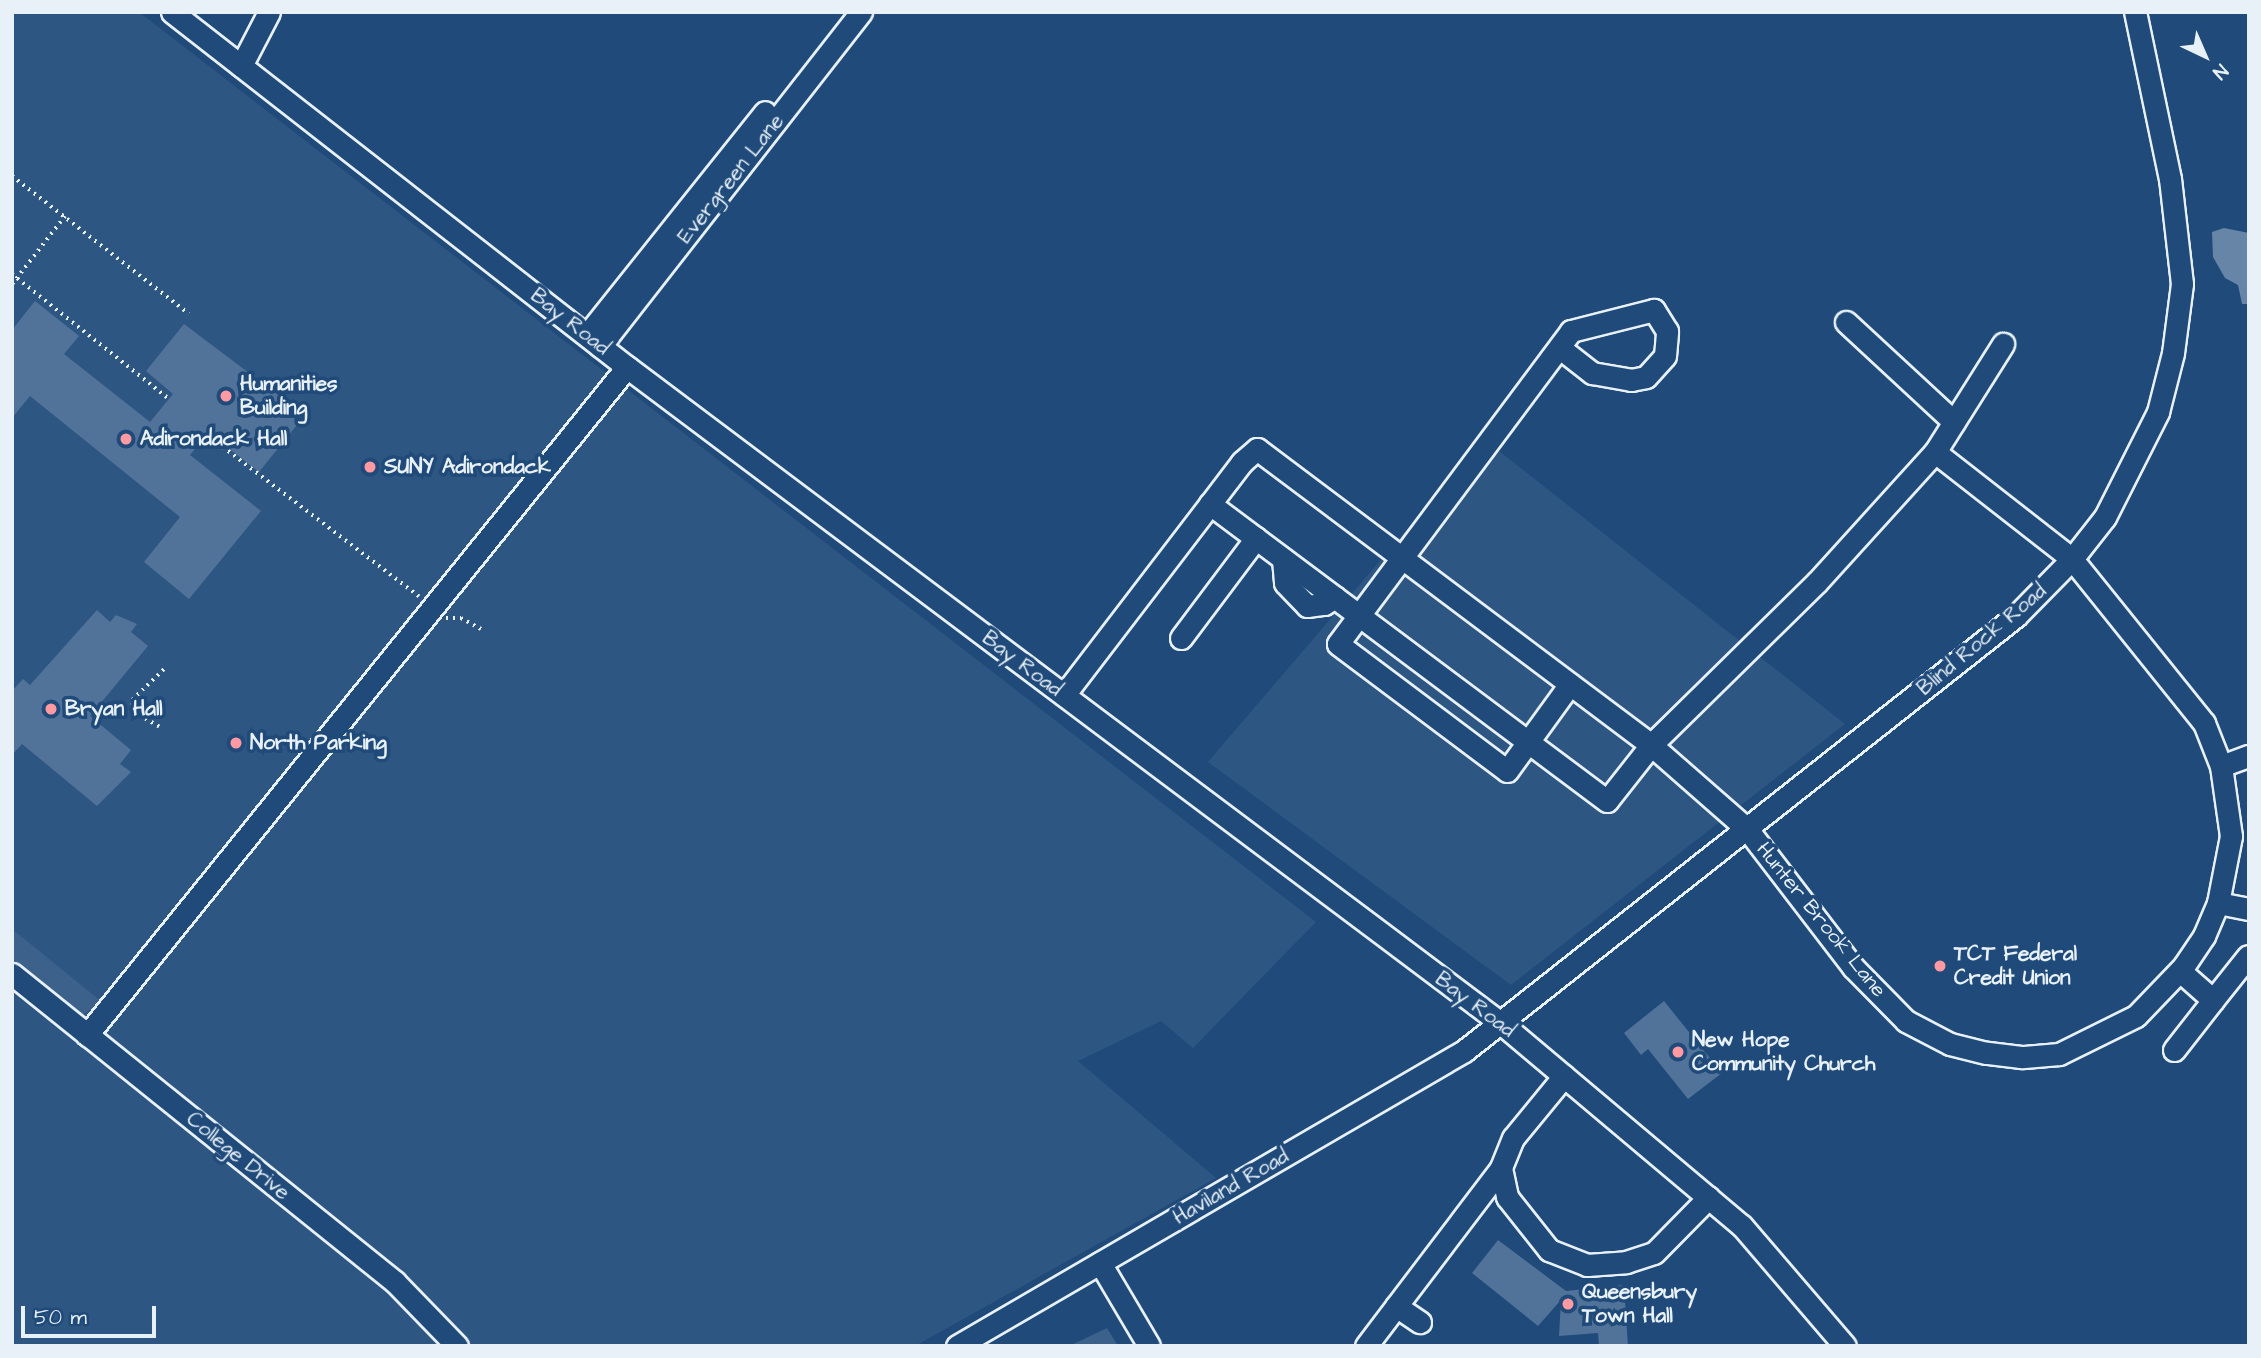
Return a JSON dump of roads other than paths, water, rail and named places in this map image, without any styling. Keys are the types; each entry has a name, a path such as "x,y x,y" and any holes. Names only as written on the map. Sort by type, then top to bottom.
{"street":[{"name":"Bay Road","path":"172,12 627,367 1502,1024 1742,1226 1845,1346"},
{"path":"241,65 269,12"},
{"name":"Evergreen Lane","path":"594,340 845,12"},
{"name":"Evergreen Lane","path":"594,340 861,12"},
{"name":"Blind Rock Road","path":"1502,1024 2016,617 2072,559 2105,517 2158,412 2173,353 2182,284 2170,179 2135,12"},
{"path":"1560,348 1598,376 1632,380 1656,369 1668,346 1667,331 1654,310 1571,331 1338,644 1507,771 1570,684"},
{"path":"1846,322 1954,422"},
{"path":"1064,695 1210,504 1283,559 1285,583 1307,606 1324,604 1335,597 1607,801 1651,745 1817,582 1935,452 2003,344"},
{"path":"87,1035 627,367"},
{"name":"Hunter Brook Lane","path":"1210,504 1257,449 1651,745 1747,829 1853,967 1906,1021 1950,1044 2021,1057 2059,1054 2136,1016 2180,971 2204,936 2218,903 2231,836 2221,766 2204,723 2072,559 1935,452"},
{"path":"1181,638 1255,538"},
{"path":"2221,766 2249,756"},
{"path":"2218,903 2249,909"},
{"path":"2174,1050 2248,956"},
{"path":"2180,971 2213,1000"},
{"name":"College Drive","path":"12,974 395,1282 457,1346"},
{"name":"Haviland Road","path":"957,1346 1413,1084 1502,1024"},
{"path":"1366,1346 1501,1168 1513,1138 1564,1076"},
{"path":"1501,1168 1507,1197 1525,1225 1549,1250 1587,1265 1626,1262 1654,1253 1709,1197"},
{"path":"1100,1264 1149,1346"},
{"path":"1396,1306 1420,1322"}],"place":[{"name":"Humanities Building","path":"226,396"},
{"name":"Adirondack Hall","path":"126,439"},
{"name":"SUNY Adirondack","path":"370,467"},
{"name":"Bryan Hall","path":"51,709"},
{"name":"North Parking","path":"236,743"},
{"name":"TCT Federal Credit Union","path":"1940,966"},
{"name":"New Hope Community Church","path":"1678,1052"},
{"name":"Queensbury Town Hall","path":"1568,1304"}]}
